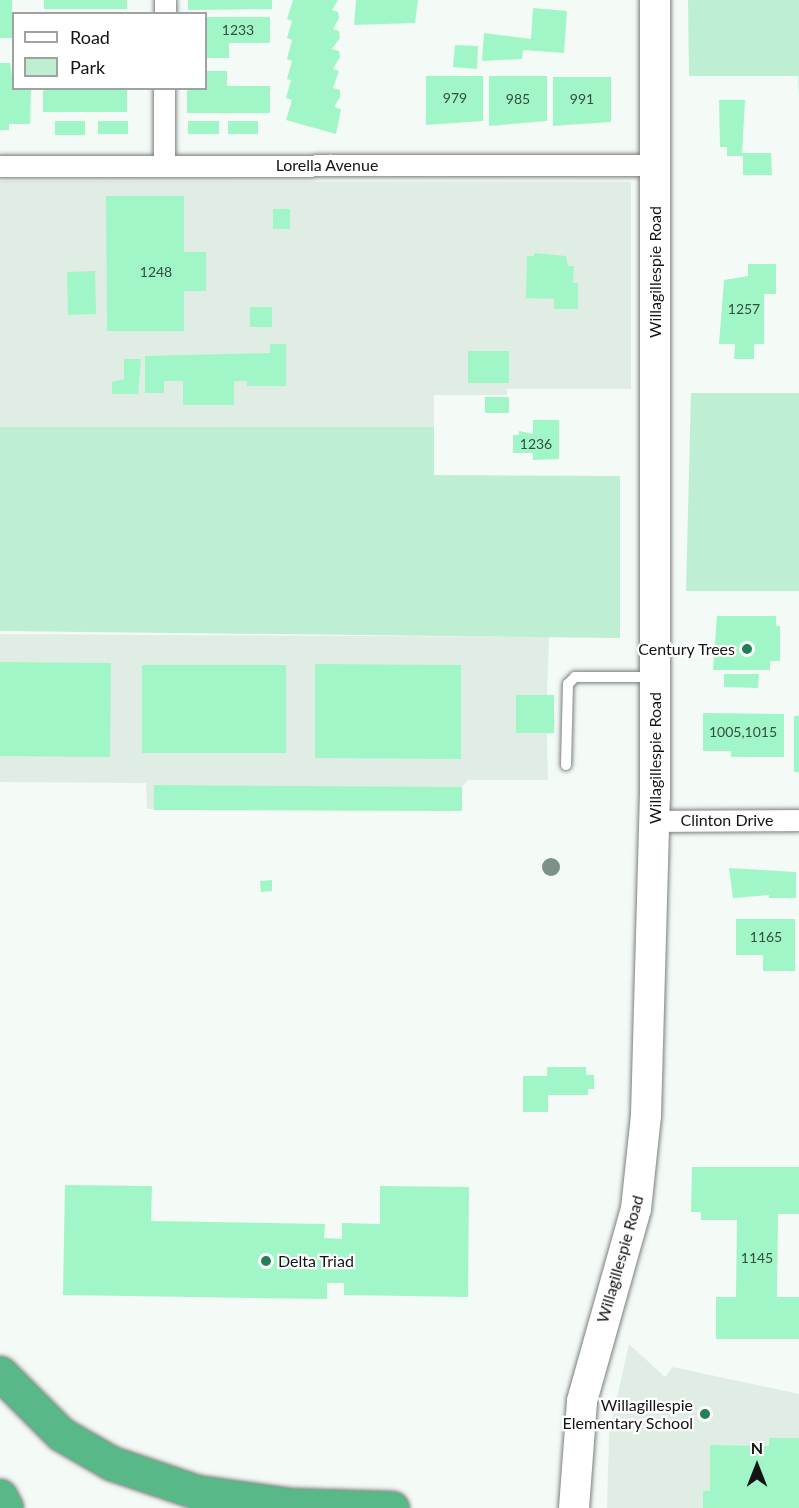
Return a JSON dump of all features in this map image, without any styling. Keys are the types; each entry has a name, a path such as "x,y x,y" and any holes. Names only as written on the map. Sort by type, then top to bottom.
{"highway":[{"path":"0,1373 61,1434 111,1463 197,1492 289,1505 392,1508"},
{"path":"0,1496 6,1508"}],"main road":[{"name":"Willagillespie Road","path":"574,1508 582,1401 641,1183 655,820 654,0"}],"street":[{"path":"164,90 164,165"},
{"name":"Lorella Avenue","path":"0,166 655,165"},
{"name":"Clinton Drive","path":"655,820 799,820"}],"lane":[{"path":"566,765 568,684 574,677 656,677"}],"shaded area":[{"path":"0,181 631,182 631,389 507,389 507,395 434,395 434,427 0,427"},
{"path":"0,634 549,637 547,695 554,695 554,733 547,734 548,780 468,780 462,787 462,811 147,809 146,783 0,782"},
{"name":"Willagillespie Elementary School","path":"629,1344 665,1377 673,1367 799,1394 799,1508 607,1508 609,1433"}],"green space":[{"path":"688,0 799,0 799,96 798,76 689,76"},
{"path":"691,393 799,393 799,591 686,591"},
{"path":"0,427 434,427 434,475 620,476 620,638 0,631"}],"building":[{"path":"0,0 12,0 12,38 0,38"},
{"path":"44,0 127,0 127,9 44,9"},
{"path":"188,0 272,0 272,9 188,10"},
{"path":"293,0 338,0 332,10 338,12 339,18 333,29 339,31 340,38 332,49 339,51 340,57 333,69 339,71 333,88 340,90 340,97 334,107 341,109 336,134 286,120 292,100 286,98 291,80 287,79 292,61 287,59 292,40 287,38 292,21 287,19"},
{"path":"356,0 418,0 415,23 354,25"},
{"path":"533,8 567,11 564,53 523,50 522,59 482,61 484,33 531,39"},
{"path":"207,17 270,17 270,43 229,43 229,58 207,58"},
{"path":"455,45 478,46 477,69 453,67"},
{"path":"0,63 10,63 12,90 31,90 30,124 9,124 9,130 0,130"},
{"path":"207,71 227,71 227,86 270,86 270,113 187,113 187,90 207,90"},
{"path":"426,76 483,76 483,121 426,125"},
{"path":"489,76 547,76 547,121 489,126"},
{"path":"553,77 611,77 611,122 553,126"},
{"path":"43,90 127,90 127,112 43,112"},
{"path":"719,100 745,100 742,153 771,153 772,175 743,175 743,156 727,156 727,147 720,147"},
{"path":"55,121 85,121 85,135 55,135"},
{"path":"98,121 128,121 128,134 98,134"},
{"path":"188,121 219,121 219,134 188,134"},
{"path":"228,121 258,121 258,134 228,134"},
{"path":"106,196 184,196 184,252 206,252 206,291 184,291 184,331 107,331"},
{"path":"273,209 290,209 290,229 273,229"},
{"path":"534,253 566,256 568,266 574,266 573,283 578,283 578,309 554,309 554,299 526,298 527,256 534,256"},
{"path":"748,264 776,264 776,294 764,294 764,344 754,344 754,359 734,359 735,344 719,344 724,280 748,276"},
{"path":"95,271 96,314 68,315 67,272"},
{"path":"250,307 272,307 272,327 250,327"},
{"path":"270,344 286,344 286,386 247,386 247,381 234,381 234,405 183,405 183,381 164,381 164,393 145,393 145,356 270,353"},
{"path":"468,351 509,351 509,383 468,383"},
{"path":"124,359 141,359 138,394 112,394 112,382 124,379"},
{"path":"485,397 509,397 509,413 485,413"},
{"path":"533,420 559,420 559,459 533,460 533,453 513,453 513,435 519,435 519,431 533,434"},
{"name":"Century Trees","path":"717,616 776,616 776,626 780,626 780,661 770,661 770,670 713,670"},
{"path":"0,662 111,663 110,757 0,756"},
{"path":"315,664 461,665 461,759 315,758"},
{"path":"142,665 286,665 286,753 142,753"},
{"path":"724,674 759,674 758,688 724,687"},
{"path":"516,695 554,695 554,733 516,733"},
{"path":"703,713 784,714 784,757 731,757 731,751 703,751"},
{"path":"794,716 799,716 799,772 794,772"},
{"path":"154,785 462,787 462,811 154,810"},
{"path":"729,868 796,872 796,898 769,898 769,895 733,898"},
{"path":"272,880 272,891 261,892 260,881"},
{"path":"736,919 795,919 795,971 763,971 763,955 736,955"},
{"path":"547,1067 586,1067 586,1075 594,1075 594,1089 588,1089 588,1095 548,1095 548,1112 523,1112 523,1076 547,1076"},
{"path":"692,1167 799,1167 799,1214 778,1214 777,1297 799,1297 799,1339 716,1339 716,1297 736,1297 737,1220 701,1220 701,1212 691,1212"},
{"name":"Delta Triad","path":"65,1185 152,1186 151,1221 325,1224 324,1238 342,1239 342,1223 380,1224 380,1186 469,1187 468,1297 344,1295 344,1283 327,1283 327,1299 63,1295"},
{"path":"769,1438 799,1438 799,1508 703,1508 703,1491 710,1491 710,1445 769,1446"}],"place":[{"name":"Century Trees","path":"747,649"},
{"name":"Delta Triad","path":"266,1261"},
{"name":"Willagillespie Elementary School","path":"705,1414"}]}
